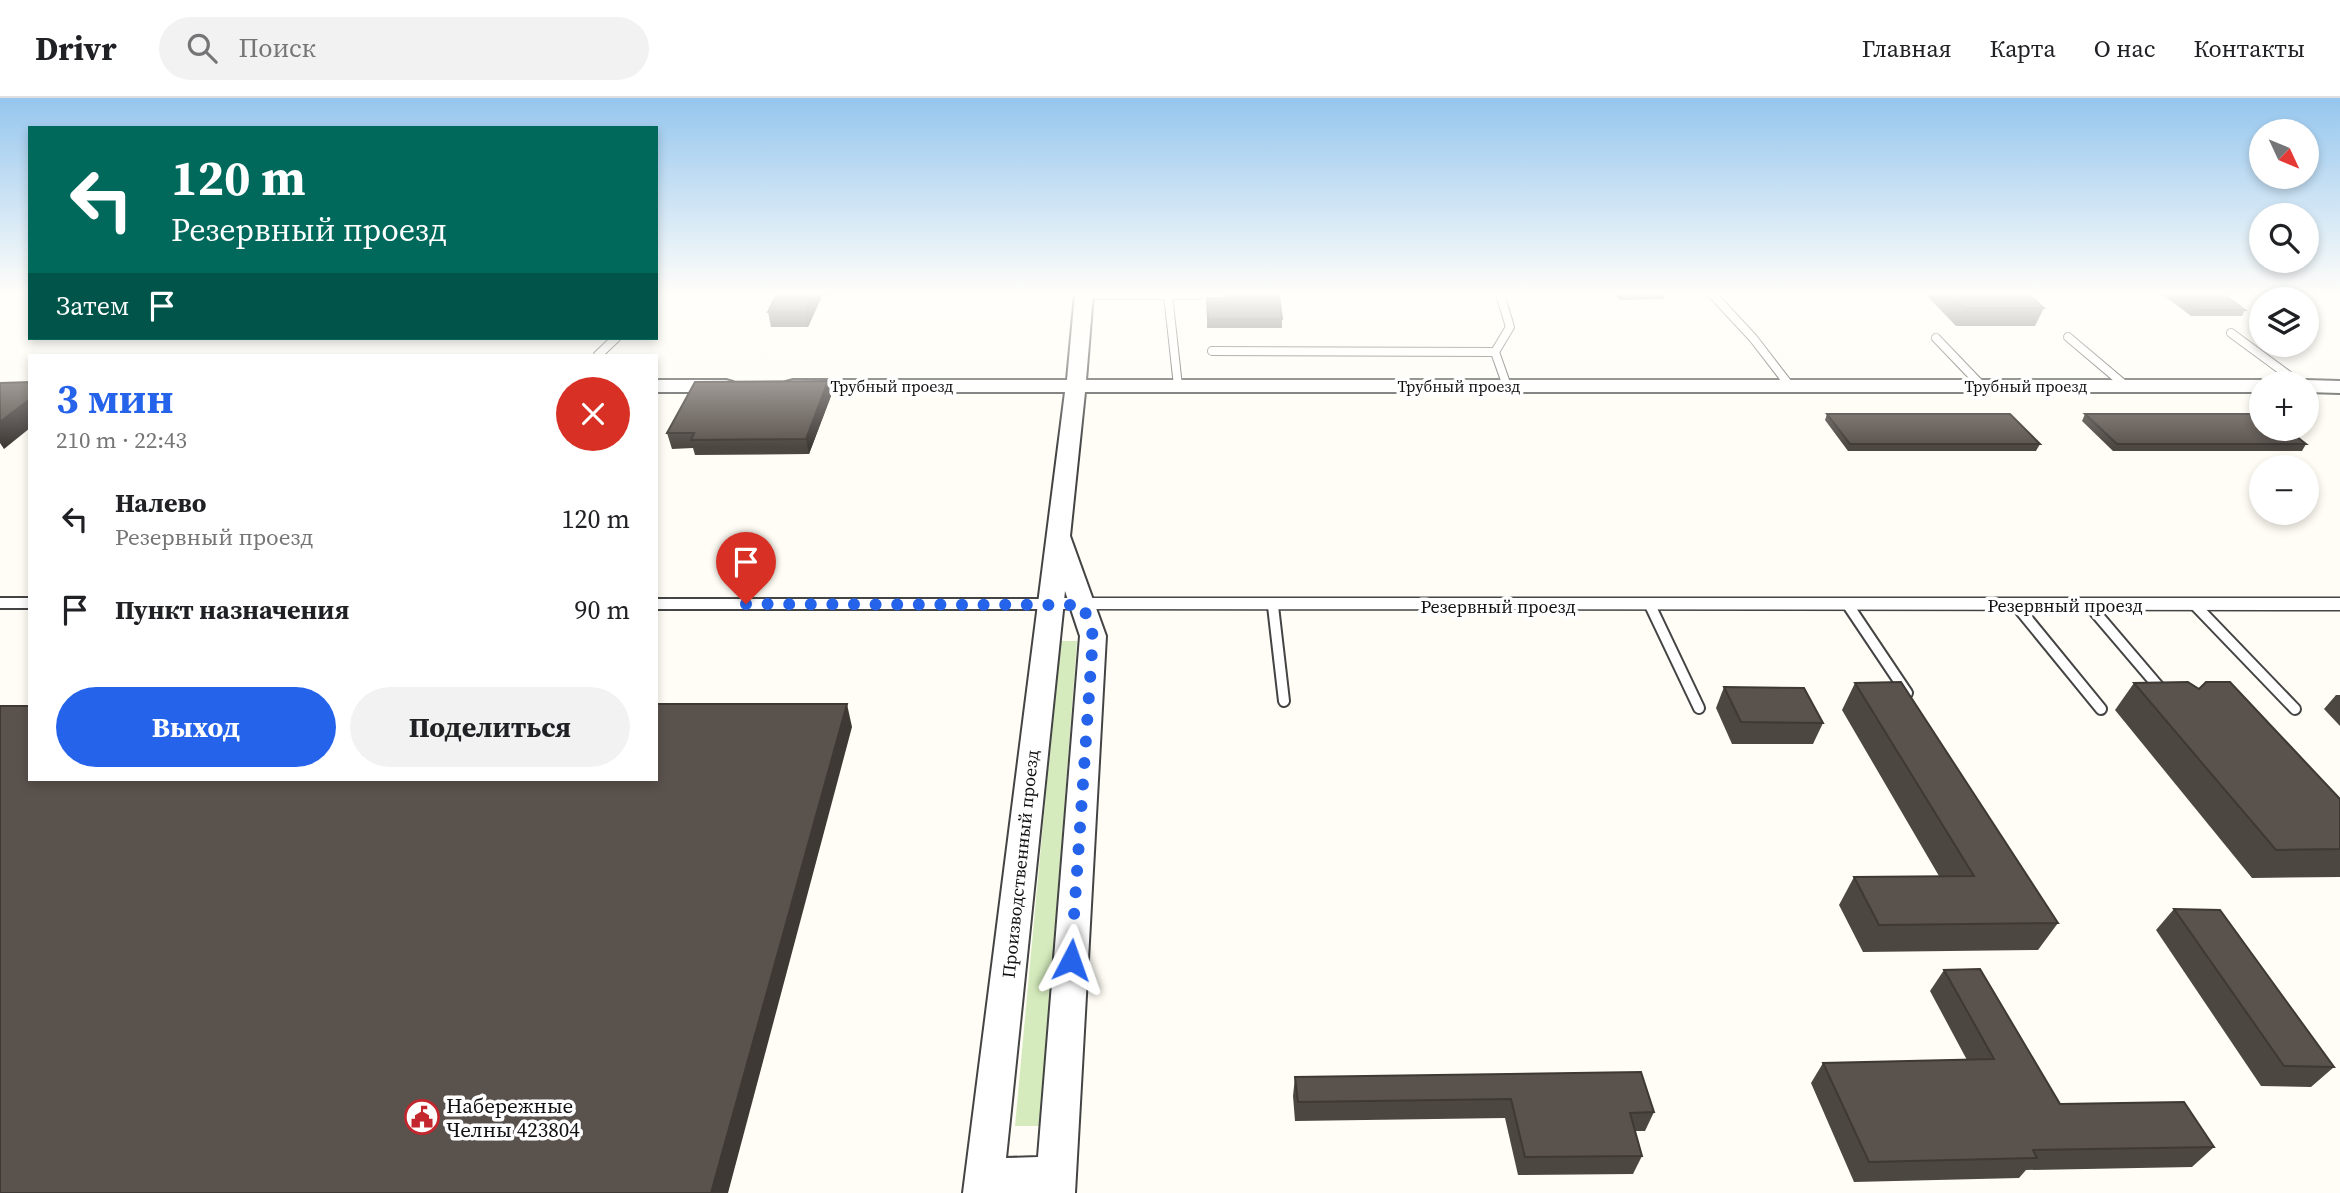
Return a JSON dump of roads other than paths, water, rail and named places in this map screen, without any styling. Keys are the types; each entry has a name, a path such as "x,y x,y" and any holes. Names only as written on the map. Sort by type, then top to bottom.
{"street":[{"name":"Производственный проезд","path":"984,1185 1080,345"},
{"path":"658,386 740,386"},
{"name":"Трубный проезд","path":"767,386 2249,386"},
{"path":"2319,387 2340,387"},
{"name":"Производственный проезд","path":"1056,1184 1093,636 1059,536"},
{"name":"Резервный проезд","path":"1049,604 2340,604"},
{"path":"984,1185 1056,1184"}],"lane":[{"path":"1174,345 1178,386"},
{"path":"1495,352 1499,345"},
{"path":"1759,345 1790,386"},
{"path":"1944,345 1982,386"},
{"path":"2078,345 2126,386"},
{"path":"2247,345 2283,371"},
{"path":"1212,351 1495,352"},
{"path":"1495,352 1507,386"},
{"path":"0,603 28,603"},
{"name":"Резервный проезд","path":"658,604 1049,604"},
{"path":"2194,604 2295,709"},
{"path":"1650,605 1699,708"},
{"path":"1848,605 1917,709"},
{"path":"2016,605 2101,709"},
{"path":"2089,605 2169,699"},
{"path":"1273,606 1284,701"}],"place":[{"name":"Набережные Челны 423804","path":"422,1117"}]}
